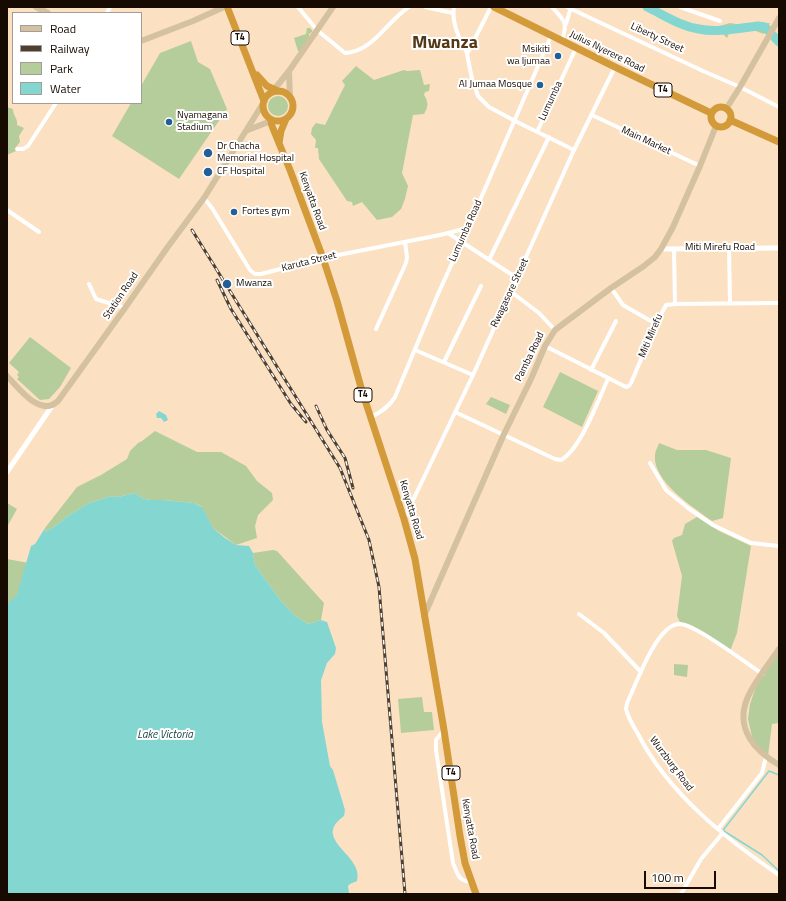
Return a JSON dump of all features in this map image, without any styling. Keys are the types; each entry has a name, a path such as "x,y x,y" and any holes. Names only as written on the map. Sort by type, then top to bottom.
{"highway":[{"name":"T4","path":"226,7 252,68 265,114 271,121"},
{"name":"Julius Nyerere Road","path":"494,7 711,113"},
{"name":"T4","path":"252,68 263,84 290,98"},
{"path":"263,103 266,97 276,91"},
{"path":"279,143 281,131 293,107 290,98"},
{"path":"717,108 726,109 730,114 730,120 727,125 723,127 716,126 710,119 711,113 717,108"},
{"path":"271,121 281,121 286,119"},
{"path":"730,120 779,142"},
{"name":"Kenyatta Road","path":"271,121 323,258 371,417 404,519 417,569 465,863 476,894"}],"main road":[{"path":"36,7 46,12"},
{"path":"142,41 226,7"},
{"path":"276,91 333,7"},
{"path":"726,109 778,21"},
{"path":"289,71 290,98"},
{"name":"Station Road","path":"52,406 60,398 126,308 147,276 204,198 248,130 263,103"},
{"path":"248,130 271,121"},
{"name":"Pamba Road","path":"424,616 504,434 531,379 545,346 555,330 655,257 673,227 700,166 710,137 716,126"},
{"path":"7,376 37,404 45,407 52,406"},
{"path":"779,649 747,699 743,715 747,734 753,744 766,758 779,765"}],"street":[{"path":"298,7 317,30 342,51 349,53 368,45 401,12 409,7"},
{"path":"425,7 453,13 454,7"},
{"path":"467,54 491,7"},
{"path":"552,7 565,24"},
{"path":"562,41 569,7"},
{"name":"Liberty Street","path":"569,7 740,87 779,107"},
{"path":"680,7 720,21"},
{"name":"Lumumba","path":"453,13 455,26 467,54 472,79 478,96 490,107 538,132 576,48"},
{"name":"Lumumba Road","path":"371,417 386,409 391,404 551,36"},
{"name":"Rwagasore Street","path":"404,519 473,375 574,150 615,67"},
{"path":"17,149 23,149 28,146 55,104"},
{"name":"Main Market","path":"592,115 700,166"},
{"path":"538,132 574,150"},
{"path":"489,260 549,137"},
{"name":"Karuta Street","path":"204,198 212,208 250,270 255,274 261,274 323,258 468,228"},
{"path":"7,210 39,232"},
{"path":"448,233 517,278"},
{"path":"376,329 406,263 407,257 405,242"},
{"path":"729,248 730,303"},
{"name":"Miti Mirefu Road","path":"661,249 779,248"},
{"path":"674,249 674,304 779,303"},
{"path":"88,284 96,299 126,308"},
{"path":"444,362 481,286"},
{"path":"611,288 623,305 656,324"},
{"path":"510,291 539,313 555,330"},
{"name":"Miti Mirefu","path":"545,346 626,387 629,386 663,308 669,304 674,304"},
{"path":"591,370 616,321"},
{"path":"415,350 473,375"},
{"path":"455,412 555,459 562,460 579,441 608,379"},
{"name":"Station Road","path":"7,472 52,406"},
{"path":"650,463 666,490 688,508 714,525 751,542 779,546"},
{"path":"579,614 604,633 641,672"},
{"name":"Wurzburg Road","path":"762,674 700,632 689,626 680,624 673,626 661,636 650,652 626,707 627,713 646,750 667,778 691,805 722,834 779,876"},
{"path":"444,730 439,735 436,745 453,863 459,877 465,882 473,882"},
{"path":"718,829 762,773 766,758"},
{"path":"681,894 701,859 722,834"}],"green space":[{"path":"730,23 742,25 770,23 764,34 750,29 730,31 727,38 720,31 712,32 710,34 707,31 710,26 713,28"},
{"path":"307,28 310,28 312,32 309,34 309,38 300,51 298,51 294,38 306,34"},
{"name":"Nyamagana Stadium","path":"191,41 198,62 210,69 227,109 179,179 112,136 130,104 142,104 142,84 160,53"},
{"path":"356,66 374,80 404,70 420,70 424,85 430,84 429,91 425,92 424,95 427,100 427,105 424,114 413,115 402,173 408,186 405,199 401,209 392,217 377,220 362,202 353,206 352,202 347,201 319,159 318,148 315,148 316,140 311,134 312,128 316,123 325,125 345,85 342,81"},
{"path":"278,96 285,99 288,106 285,113 278,116 271,113 268,106 271,99"},
{"path":"7,107 13,109 17,125 24,128 19,136 20,142 16,147 16,151 7,155"},
{"path":"30,337 71,368 60,387 49,399 40,400 17,379 19,377 17,375 19,372 9,363"},
{"path":"560,372 598,391 582,427 543,407"},
{"path":"491,397 510,405 506,414 486,404"},
{"path":"155,431 197,452 221,452 246,466 257,481 272,493 273,500 258,515 255,526 257,538 236,545 213,528 201,506 194,503 150,500 142,498 135,493 118,497 112,496 89,503 69,515 46,532 45,528 77,487 101,475 127,459 130,451 138,443"},
{"path":"659,443 677,450 706,450 731,458 723,518 712,521 685,501 667,484 656,465 655,454"},
{"path":"7,503 17,509 7,527"},
{"path":"697,517 719,531 751,546 737,633 730,651 693,626 680,622 677,616 682,576 672,541 674,538 682,535 685,524"},
{"path":"273,550 277,551 324,603 321,620 308,624 295,616 281,601 255,565 253,553"},
{"path":"7,559 29,563 16,605 7,602"},
{"path":"779,653 779,723 772,724 768,756 753,741 748,719 750,704 757,684"},
{"path":"674,664 688,665 687,677 674,675"},
{"path":"422,697 424,712 432,712 434,730 401,733 398,699"}],"water":[{"path":"159,411 166,415 168,420 164,422 161,418 157,418 156,414"},
{"name":"Lake Victoria","path":"135,493 142,498 150,500 194,503 202,507 213,528 225,538 236,545 249,546 253,553 255,565 281,601 295,616 308,624 321,620 327,622 336,648 335,654 327,663 321,680 322,722 330,766 333,770 345,810 344,816 335,825 333,833 335,840 354,863 357,872 357,881 348,886 349,894 7,894 7,604 17,595 31,546 35,544 45,528 46,532 69,515 89,503 112,496 118,497"}],"waterway":[{"path":"647,7 692,28 721,30 758,26 765,27 779,42"},
{"path":"779,775 769,771 724,829 724,831 762,855 779,871"}],"railway":[{"path":"192,230 340,468 369,540 379,587 405,894"},
{"path":"217,280 231,309 291,404 306,422"},
{"path":"316,406 327,430 345,458 353,488"}],"place":[{"name":"Msikiti wa Ijumaa","path":"558,56"},
{"name":"Al Jumaa Mosque","path":"540,85"},
{"name":"Nyamagana Stadium","path":"169,122"},
{"name":"Dr Chacha Memorial Hospital","path":"208,153"},
{"name":"CF Hospital","path":"208,172"},
{"name":"Fortes gym","path":"234,212"},
{"name":"Mwanza","path":"227,284"}],"district":[{"name":"Mwanza","path":"445,44"}]}
